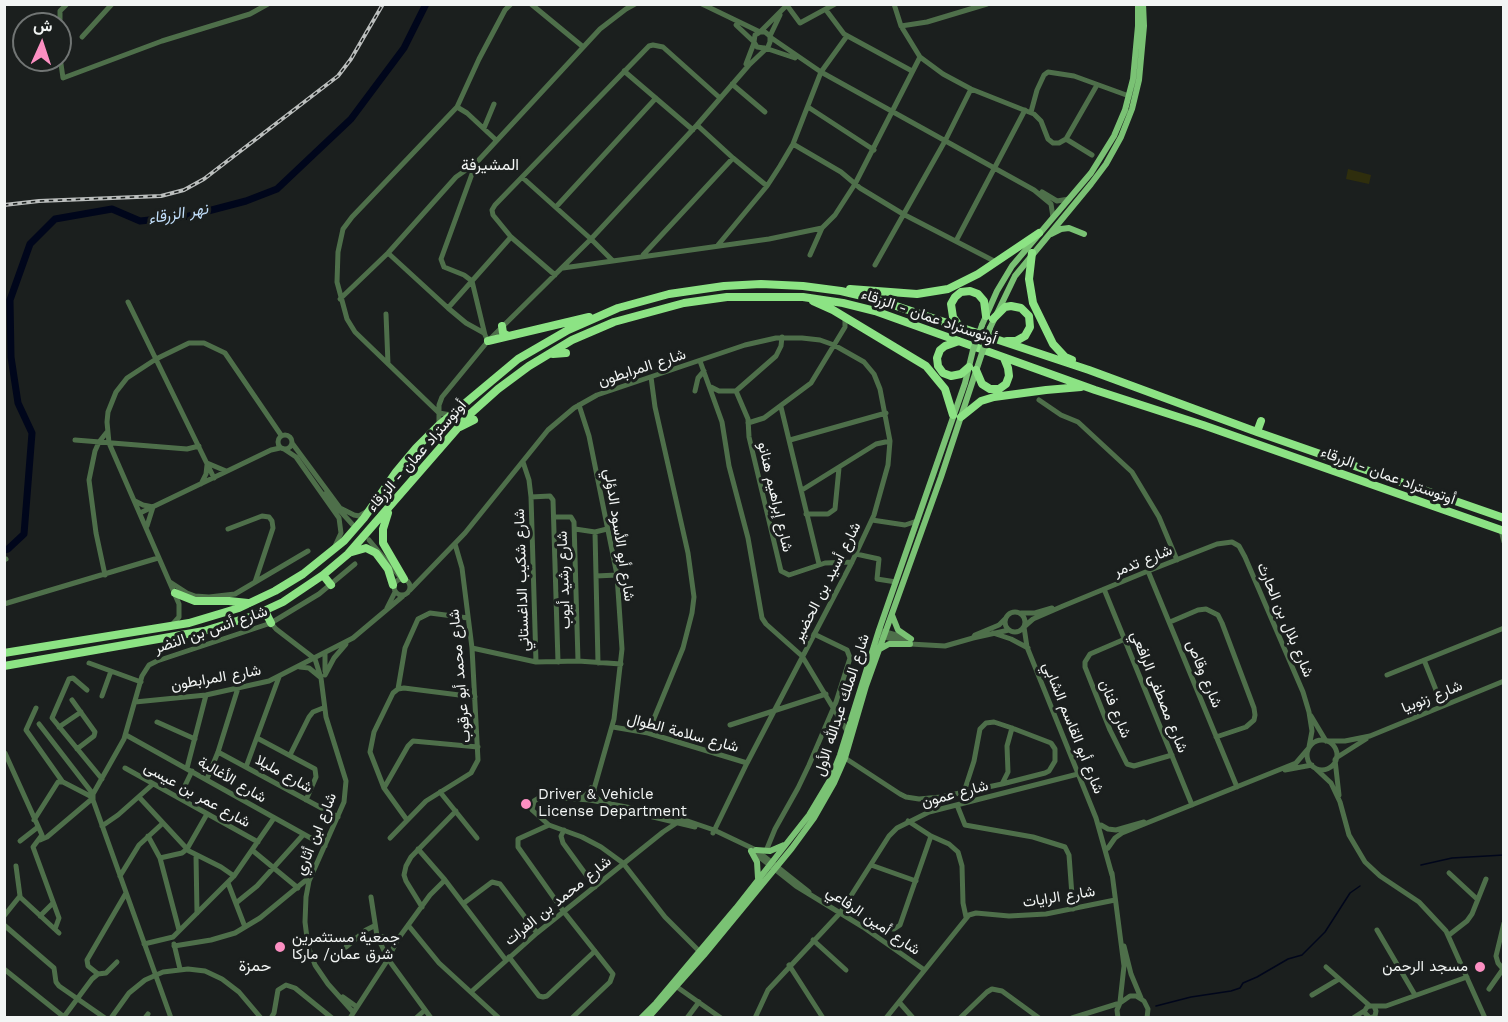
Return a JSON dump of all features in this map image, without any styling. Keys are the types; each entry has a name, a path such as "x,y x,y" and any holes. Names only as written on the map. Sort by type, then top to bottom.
{"highway":[{"path":"829,289 927,293 959,285 1042,235"},
{"path":"1032,253 1029,279 1031,295 1048,337 1065,357 1089,370"},
{"name":"أوتوستراد عمان - الزرقاء","path":"4,653 171,626 215,616 249,604 288,584 333,551 353,531 403,464 439,425 518,359 555,337 597,317 643,300 712,287 775,284 829,289 875,299 1089,370 1257,432 1503,518"},
{"path":"961,328 952,317 951,304 962,292 974,292 981,297 989,317 1005,307 1021,308 1029,316 1030,327 1025,336 1016,341 1002,342"},
{"name":"أوتوستراد عمان - الزرقاء","path":"4,666 188,635 237,622 265,611 297,594 348,554 456,429 498,389 545,356 582,335 614,322 684,303 734,296 800,297 832,301 875,311 1004,358 1502,530"},
{"path":"800,297 822,304 914,357 931,370 945,389 957,416 981,401 994,397 1070,387 1088,387"},
{"path":"684,303 685,312"},
{"path":"486,337 508,336 575,319 597,317"},
{"path":"601,337 604,330 614,322"},
{"path":"502,326 503,333 508,336"},
{"path":"959,341 940,350 937,358 938,366 943,373 951,376 972,368 982,384 990,389 999,388 1006,384 1009,376 1004,358"},
{"path":"545,356 566,353"},
{"path":"456,429 474,420"},
{"path":"1257,432 1261,421"},
{"path":"390,506 383,529 382,543 404,580"},
{"path":"348,554 362,548 376,553 388,569 394,587"},
{"path":"323,575 331,585"},
{"path":"175,593 195,601 230,601 249,604"},
{"path":"265,611 272,623"}],"main road":[{"path":"989,317 1053,217 1063,212 1070,198 1091,173 1120,123 1129,96 1141,26 1137,4"},
{"path":"986,326 1007,274 1106,164 1127,123 1139,80 1143,4"},
{"path":"1042,235 1066,228 1084,234"},
{"name":"شارع الملك عبدالله الأول","path":"648,1017 676,987 822,807 880,649 882,633 892,615 972,368 974,350 986,326"},
{"name":"شارع الملك عبدالله الأول","path":"972,368 982,353 986,326"},
{"name":"شارع الملك عبدالله الأول","path":"641,1017 656,1003 773,865 824,792 842,757 848,731 882,633 896,582 919,519 938,476"},
{"path":"892,615 898,630 912,642"},
{"path":"880,649 890,644 912,642"},
{"path":"759,879 754,850 766,851 787,843"}],"street":[{"path":"67,4 60,11 60,57 63,78 162,40 250,14 268,4"},
{"path":"82,37 112,4"},
{"path":"451,415 439,413 355,332 347,319 340,299 337,268 343,229 457,107 478,59 510,4"},
{"path":"531,4 582,46"},
{"path":"340,299 388,253 456,177 476,163 582,46 600,28 635,4"},
{"path":"702,4 731,20 765,32 821,72 891,113 1034,190 1057,201 1070,198"},
{"path":"786,6 800,23 835,4"},
{"path":"894,4 901,27 920,57 943,74 970,88 1028,111 1041,121 1050,141 1059,143 1066,139 1097,85"},
{"path":"901,27 986,5"},
{"path":"744,70 754,37 786,6"},
{"path":"439,425 442,397 486,337 502,326 591,239 695,128 770,42 770,36 786,6"},
{"path":"826,10 838,29 847,36 912,71"},
{"path":"731,20 759,48 807,63"},
{"path":"718,245 767,186 793,144 821,72 847,36"},
{"path":"555,275 511,237 493,215 492,210 645,49 653,45 663,47 720,98"},
{"path":"810,255 822,228 835,215 874,150 920,57"},
{"path":"624,71 767,186"},
{"path":"956,241 1048,72 1067,74 1129,96"},
{"path":"732,84 765,112"},
{"path":"875,265 945,141 970,88"},
{"path":"556,207 657,98"},
{"path":"484,128 494,104"},
{"path":"457,107 496,140"},
{"path":"808,107 874,150"},
{"path":"1066,139 1092,155"},
{"path":"793,144 841,172 855,184 903,214 987,259 997,262"},
{"path":"644,255 733,158"},
{"path":"476,163 441,259 444,267 472,281 486,337"},
{"path":"523,178 612,260"},
{"path":"1034,190 1051,204 1053,217"},
{"path":"562,268 769,239 822,228"},
{"path":"448,309 511,237"},
{"path":"388,253 448,309 486,337"},
{"path":"987,259 988,268"},
{"path":"128,302 214,478"},
{"path":"386,314 388,364"},
{"path":"748,423 764,418 811,383 845,327 845,317"},
{"path":"845,327 855,323"},
{"path":"711,387 719,391 736,391 776,356 782,337"},
{"name":"شارع المرابطون","path":"135,702 206,695 269,681 352,638 410,590 455,544 548,430 579,405 611,389 700,362 745,345 782,337 811,339 834,345"},
{"path":"171,626 180,614 180,607 109,443 108,412 116,392 127,378 156,359 189,343 204,343 225,353 281,435"},
{"name":"شارع أسيد بن الحضير","path":"714,832 747,763 856,554 872,520 888,465 890,441 880,389 869,367 834,345"},
{"path":"700,362 722,422 762,618 802,656 848,731"},
{"path":"695,391 698,378 704,371"},
{"path":"648,733 683,648 694,597 688,553 655,406 651,377"},
{"name":"شارع إبراهيم هنانو","path":"736,391 748,423 751,446 781,571 789,575 819,564 852,562"},
{"path":"1039,400 1061,415 1078,422 1132,472 1159,517 1177,560"},
{"name":"شارع أبو الأسود الدؤلي","path":"579,405 589,436 616,575 622,649 613,727 597,777 591,788"},
{"path":"781,407 819,564"},
{"path":"790,440 886,413"},
{"path":"105,575 89,490 90,470 99,442 107,432"},
{"path":"271,450 281,435"},
{"path":"281,435 288,435 333,500 344,511 359,516 372,507"},
{"path":"75,440 188,449 199,446"},
{"path":"277,441 282,449 300,458 330,501 352,524"},
{"path":"802,490 876,444 890,441"},
{"path":"140,513 271,450 290,447 292,442"},
{"path":"297,448 311,474"},
{"path":"292,454 339,518 341,533 333,551"},
{"name":"شارع شكيب الداغستاني","path":"523,462 530,480 536,662"},
{"path":"207,463 228,471"},
{"path":"201,484 206,474 207,463"},
{"path":"806,514 828,514 835,509 840,468"},
{"name":"شارع شكيب الداغستاني","path":"531,497 552,497 558,662"},
{"path":"134,500 153,507"},
{"path":"146,528 153,507"},
{"path":"228,529 262,516 267,516 272,521 273,528 255,582"},
{"name":"شارع رشيد أيوب","path":"554,517 573,518 575,529 578,661"},
{"path":"872,520 905,525 919,519"},
{"path":"905,525 914,533"},
{"path":"575,529 595,532 607,529"},
{"path":"1502,530 1503,542"},
{"path":"595,532 598,663"},
{"path":"369,540 385,557 391,568 410,584 410,590"},
{"name":"شارع تدمر","path":"1024,626 1033,619 1148,571 1217,544 1232,542"},
{"name":"شارع بلال بن الحارث","path":"1232,542 1239,546 1245,557 1296,674 1309,712 1327,741"},
{"name":"شارع محمد أبو عرقوب","path":"390,838 422,804 471,773 478,759 472,648 462,568 455,544"},
{"path":"169,582 190,595 209,597 239,593 308,551"},
{"path":"856,554 879,559 877,579 896,582"},
{"path":"4,604 158,558"},
{"name":"شارع أنس بن النضر","path":"40,840 48,837 93,796 126,735 146,669 157,661 272,623 331,585 355,564"},
{"path":"391,568 394,587 403,596"},
{"name":"شارع وقاص","path":"1148,571 1237,787"},
{"path":"596,576 616,575"},
{"path":"394,587 404,580 423,576"},
{"name":"شارع المرابطون","path":"387,608 394,587"},
{"name":"شارع مصطفى الرافعي","path":"1104,589 1192,805"},
{"name":"شارع تدمر","path":"1020,613 1035,613 1063,606"},
{"path":"1170,622 1206,609 1218,615 1222,622 1255,715 1254,720 1246,727 1216,736"},
{"path":"398,689 405,648 418,619 430,613 468,618"},
{"path":"882,633 912,642 945,646 993,633 1020,631 1025,620 1020,613 1011,613 999,625 973,638"},
{"path":"1006,618 1006,625 1012,631"},
{"path":"272,623 276,629 315,659"},
{"name":"شارع أبو القاسم الشابي","path":"1024,626 1028,648 1096,818 1112,875"},
{"path":"1387,675 1503,628"},
{"name":"شارع أبو القاسم الشابي","path":"1012,631 1028,648"},
{"path":"993,633 1028,648"},
{"path":"766,851 778,822 798,788 834,706 850,654 814,634"},
{"path":"298,667 309,668 323,679 339,651 352,638"},
{"name":"شارع فنان","path":"1125,639 1090,654 1085,662 1110,729 1126,764 1134,766 1172,755"},
{"path":"472,648 536,662 578,661 621,664"},
{"name":"شارع ابن أثاري","path":"325,653 323,708 347,785 344,802 311,876 305,903 305,922 308,946 315,965 353,1012"},
{"name":"شارع ابن أثاري","path":"315,659 323,679"},
{"path":"1424,660 1442,705"},
{"path":"89,663 141,682"},
{"path":"102,696 111,671"},
{"path":"246,767 279,677"},
{"path":"87,690 73,678 69,679 52,716 59,728 102,779"},
{"name":"شارع زنوبيا","path":"1336,759 1370,736 1503,681"},
{"path":"207,779 238,688"},
{"path":"407,820 384,788 372,760 370,744 393,693 404,688 474,697"},
{"path":"730,725 826,694"},
{"path":"179,798 190,769 206,695"},
{"path":"72,700 95,733 77,748"},
{"path":"36,708 26,730 62,781 93,796"},
{"path":"290,755 309,717 323,708"},
{"path":"59,728 81,712"},
{"name":"شارع بلال بن الحارث","path":"1309,712 1312,731 1309,748"},
{"path":"156,722 195,740"},
{"path":"842,757 906,797 920,799 964,792 1046,773 1055,760 1055,748 1050,743 994,722 982,725 964,792"},
{"path":"39,724 93,796 171,1017"},
{"name":"شارع سلامة الطوال","path":"613,727 648,733 747,763"},
{"path":"1002,784 1008,772 1008,746 1012,728"},
{"path":"1312,731 1319,731"},
{"name":"شارع الأغالبة","path":"126,735 325,846"},
{"name":"شارع زنوبيا","path":"1327,741 1345,741 1370,736"},
{"path":"257,738 314,768 316,777 306,800"},
{"path":"384,788 413,741 478,747"},
{"path":"1108,848 1118,835 1296,763 1314,742 1327,741 1336,750 1340,802 1349,835 1365,862 1380,876 1425,907 1449,935 1485,1017"},
{"path":"1309,748 1307,758 1331,783 1340,802"},
{"name":"شارع مليلا","path":"218,752 338,817"},
{"path":"5,753 42,835 35,843 34,850 59,920 57,931 20,897 16,867"},
{"path":"1274,772 1314,767 1325,769 1336,759"},
{"name":"شارع عمر بن عيسى","path":"125,768 258,842"},
{"name":"شارع عمون","path":"755,1017 766,993 840,913 892,832 908,821 929,812 1078,774"},
{"path":"597,777 594,793 601,802"},
{"path":"34,820 56,783 62,781"},
{"path":"102,826 153,784"},
{"path":"576,798 586,795 591,788"},
{"path":"590,800 591,788"},
{"path":"440,792 477,838"},
{"path":"139,797 187,849 234,876"},
{"path":"700,952 665,917 623,863 601,848 549,825 532,810 532,804 539,798 590,800 671,818 714,832"},
{"path":"590,800 593,803 671,818 714,832"},
{"path":"957,805 965,825 1033,837 1062,846 1067,850 1073,909"},
{"path":"422,907 404,875 406,866 418,849 456,811"},
{"path":"160,858 182,853 187,849 207,814"},
{"path":"144,944 173,937 234,876 274,818"},
{"name":"شارع محمد بن الفرات","path":"663,832 671,818"},
{"name":"شارع أبو القاسم الشابي","path":"1096,818 1101,825 1108,848 1122,942 1124,975 1117,1010 1118,1017"},
{"path":"886,1017 966,917 963,903 962,866 958,852 949,844 931,836 908,821"},
{"name":"شارع محمد بن الفرات","path":"471,992 537,933 623,863 679,822"},
{"path":"1101,825 1116,830 1146,822"},
{"path":"120,876 134,851 163,823"},
{"path":"549,825 518,839 518,845 564,912 611,970 612,979 572,1017"},
{"path":"20,841 38,827"},
{"path":"564,830 561,836 563,843 595,887"},
{"name":"شارع أمين الرفاعي","path":"714,832 754,850 796,886 863,927 923,969"},
{"path":"236,903 251,892 303,835"},
{"path":"148,836 160,858 178,930"},
{"path":"863,927 897,928 904,918 931,836"},
{"path":"418,849 539,996 546,996 595,951"},
{"path":"252,850 298,888"},
{"path":"196,855 197,913"},
{"path":"871,865 916,882"},
{"path":"1449,873 1478,899"},
{"path":"174,946 225,936 245,927 260,918 311,876"},
{"path":"1449,935 1467,921 1486,879"},
{"path":"353,1012 388,959 398,939 445,880"},
{"path":"464,903 492,882 500,884 537,933"},
{"path":"228,883 245,927"},
{"path":"117,962 104,974 88,966 88,958 126,893"},
{"path":"4,916 20,897"},
{"path":"371,897 374,926 388,959 431,1017"},
{"name":"شارع الرايات","path":"966,917 976,913 1009,916 1046,914 1115,900"},
{"path":"40,916 53,903"},
{"path":"1489,989 1503,969 1496,956 1503,923"},
{"path":"4,925 54,968 57,985 105,1017"},
{"path":"408,925 439,963 499,1017"},
{"path":"346,947 374,926"},
{"path":"1377,930 1415,995"},
{"path":"377,936 398,939"},
{"path":"173,937 180,969"},
{"path":"813,940 846,970"},
{"name":"شارع أبو القاسم الشابي","path":"1122,942 1131,974 1141,998 1147,1005 1147,1017"},
{"path":"789,966 823,1017"},
{"path":"1326,967 1359,997 1371,1013"},
{"path":"4,969 64,1017 96,972"},
{"path":"111,1017 129,993 139,984 155,975 180,969 197,969 222,978 249,1002 261,1017"},
{"path":"1360,1017 1467,977"},
{"path":"1312,994 1339,979"},
{"path":"270,1017 274,1013 278,990 282,986 290,985 332,1017"},
{"path":"676,987 722,1017"},
{"path":"960,1017 993,989 1002,991 1039,1017"},
{"path":"1072,1017 1120,1002 1130,996 1141,998"},
{"path":"687,1017 699,1002"},
{"path":"898,1002 913,1017"},
{"path":"416,1017 425,1010"},
{"path":"812,1017 818,1011"},
{"path":"1353,1017 1371,1013"}],"shaded area":[{"path":"1348,169 1371,175 1369,184 1346,179"}],"waterway":[{"name":"نهر الزرقاء","path":"4,550 24,534 32,433 18,403 11,357 10,300 30,244 55,219 112,209 140,221 189,216 246,201 277,189 351,119 404,48 426,4"},
{"path":"1421,865 1452,858 1504,855"},
{"path":"1156,1006 1240,988 1243,983 1288,959 1302,955 1325,932 1350,893 1360,886"}],"railway":[{"path":"4,205 39,201 161,196 184,190 204,179 338,76 351,59 383,4"}],"place":[{"name":"Driver & Vehicle License Department","path":"526,804"},
{"name":"جمعية مستثمرين شرق عمان/ ماركا","path":"280,947"},
{"name":"مسجد الرحمن","path":"1480,967"}],"district":[{"name":"المشيرفة","path":"490,165"},
{"name":"حمزة","path":"255,966"}]}
